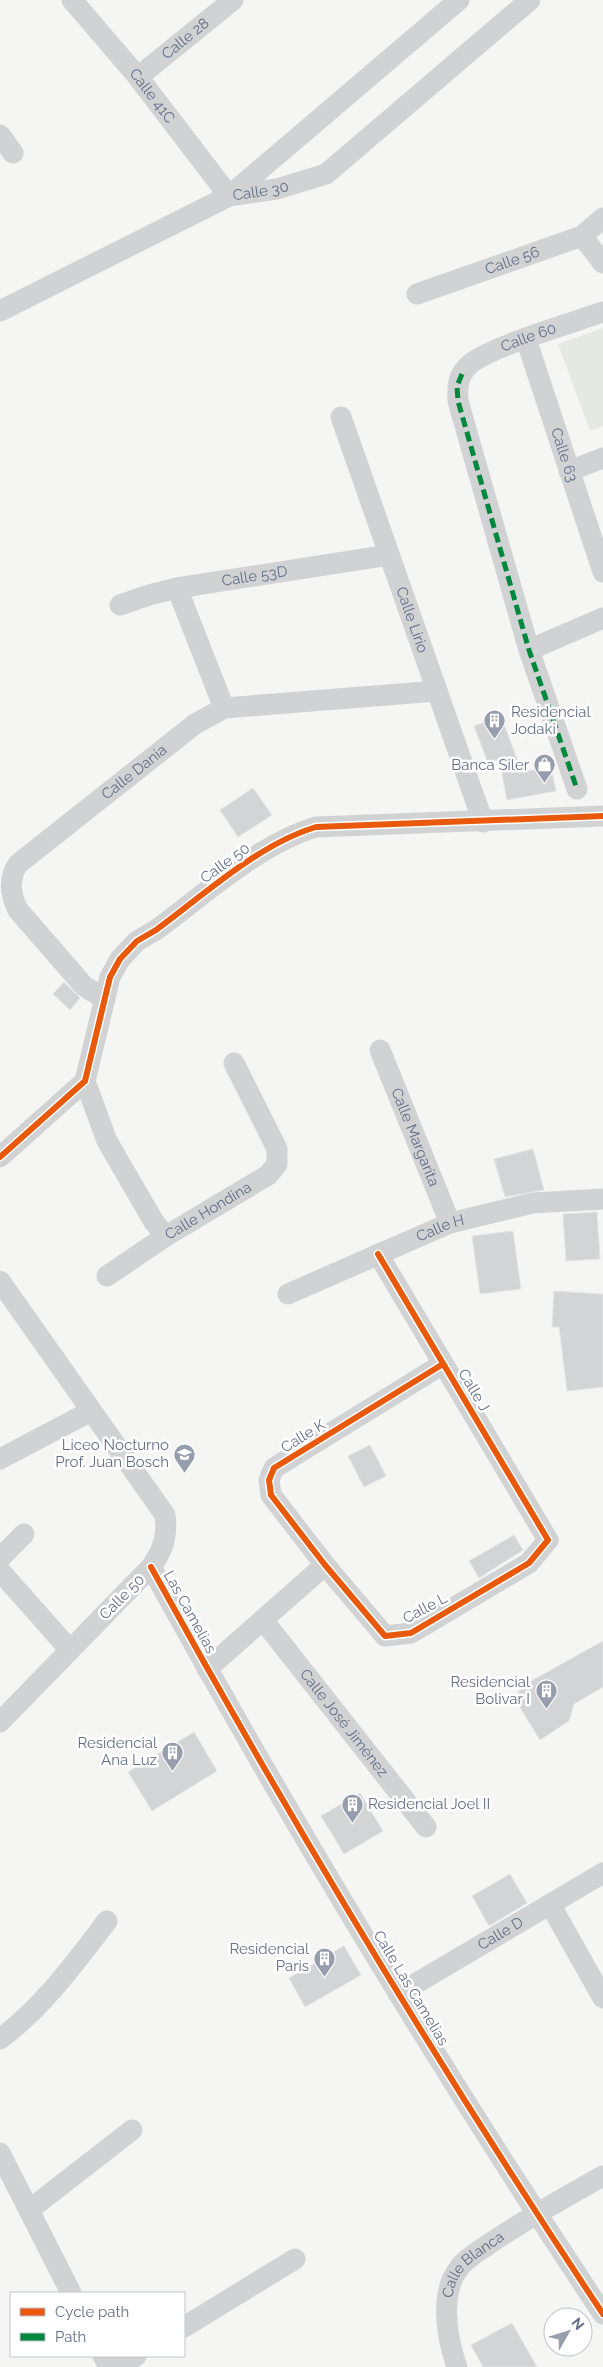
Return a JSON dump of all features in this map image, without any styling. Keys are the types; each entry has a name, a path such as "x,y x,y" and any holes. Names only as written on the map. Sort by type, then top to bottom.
{"street":[{"name":"Calle 41C","path":"72,0 138,77 229,196"},
{"name":"Calle 28","path":"138,77 232,0"},
{"name":"Calle 30","path":"229,196 459,0"},
{"name":"Calle 30","path":"229,196 277,189 326,174 530,0"},
{"path":"0,135 13,153"},
{"path":"0,310 229,196"},
{"name":"Calle 56","path":"417,294 582,236 603,218"},
{"path":"582,236 603,264"},
{"name":"Calle 60","path":"529,650 458,401 457,386 462,374 479,357 603,312"},
{"name":"Calle 63","path":"526,339 603,572"},
{"name":"Calle Lirio","path":"341,417 483,822"},
{"path":"569,471 603,458"},
{"name":"Calle 53D","path":"120,605 177,588 389,555"},
{"path":"177,588 224,708"},
{"path":"577,789 529,650 603,618"},
{"name":"Calle Dania","path":"105,999 84,986 18,910 12,899 12,874 18,864 194,724 224,708 437,691"},
{"name":"Calle 50","path":"85,1081 110,977 120,959 136,941 156,930 271,846 294,834 316,827 603,816"},
{"name":"Calle Margarita","path":"380,1050 450,1223"},
{"name":"Calle Hondina","path":"85,1081 107,1141 154,1222 166,1236 268,1176 277,1164 277,1149 234,1064"},
{"path":"0,1157 85,1081"},
{"name":"Calle H","path":"288,1294 450,1223 533,1203 603,1199"},
{"path":"107,1276 166,1236"},
{"name":"Calle J","path":"378,1254 548,1540"},
{"name":"Calle 50","path":"0,1281 164,1515 167,1531 162,1552 151,1568 0,1722"},
{"name":"Calle K","path":"325,1565 271,1495 269,1480 274,1468 443,1364"},
{"path":"0,1459 91,1411"},
{"path":"0,1558 24,1534"},
{"name":"Calle L","path":"325,1565 385,1636 411,1633 529,1563 548,1540"},
{"path":"207,1669 325,1565"},
{"name":"Las Camelias","path":"151,1568 207,1669"},
{"path":"0,1571 70,1650"},
{"name":"Calle José Jiménez","path":"263,1620 426,1828"},
{"name":"Calle Las Camelias","path":"207,1669 398,1994 535,2212 603,2314"},
{"name":"Calle D","path":"398,1994 551,1906 603,1873"},
{"path":"551,1906 603,1998"},
{"path":"0,2039 20,2024 43,2002 107,1921"},
{"path":"29,2210 132,2130"},
{"path":"0,2153 70,2292"},
{"name":"Calle Blanca","path":"457,2367 448,2332 447,2300 451,2282 459,2268 472,2256 535,2212 603,2176"},
{"path":"185,2326 295,2259"},
{"path":"118,2367 134,2357"}],"shaded area":[{"path":"603,328 603,426 590,431 558,344"}],"building":[{"path":"501,716 522,772 551,767 556,791 507,800 499,759 488,763 474,726"},
{"path":"253,788 272,815 238,837 220,810"},
{"path":"64,982 80,998 70,1010 53,994"},
{"path":"533,1149 544,1190 505,1197 494,1159"},
{"path":"597,1212 600,1259 566,1261 563,1214"},
{"path":"513,1231 521,1289 480,1294 472,1236"},
{"path":"554,1291 603,1294 603,1387 567,1391 559,1327 552,1327"},
{"path":"370,1445 386,1476 364,1487 348,1456"},
{"path":"514,1535 523,1550 479,1578 469,1561"},
{"name":"Residencial Bolivar I","path":"603,1641 603,1687 574,1704 569,1721 540,1740 514,1698 524,1685"},
{"name":"Residencial Ana Luz","path":"194,1732 217,1771 152,1811 128,1772"},
{"name":"Residencial Joel II","path":"360,1793 383,1831 344,1854 321,1816"},
{"path":"510,1874 527,1903 489,1926 472,1896"},
{"name":"Residencial Paris","path":"344,1946 361,1975 305,2007 289,1978"},
{"path":"512,2323 537,2367 483,2367 471,2345"}],"marked path":[{"path":"462,374 457,386 458,401 529,650 577,789"}],"cycle path":[{"path":"0,1157 85,1081 110,977 120,959 137,941 156,930 233,871 274,845 316,827 603,816"},
{"path":"378,1254 548,1540 529,1563 411,1633 385,1636 325,1565 271,1495 269,1480 274,1468 443,1364"},
{"path":"151,1567 258,1757 369,1945 484,2131 603,2314"}],"place":[{"name":"Residencial Jodaki","path":"495,740"},
{"name":"Banca Siler","path":"545,784"},
{"name":"Liceo Nocturno Prof. Juan Bosch","path":"185,1473"},
{"name":"Residencial Bolivar I","path":"546,1710"},
{"name":"Residencial Ana Luz","path":"173,1771"},
{"name":"Residencial Joel II","path":"352,1823"},
{"name":"Residencial Paris","path":"325,1977"}]}
